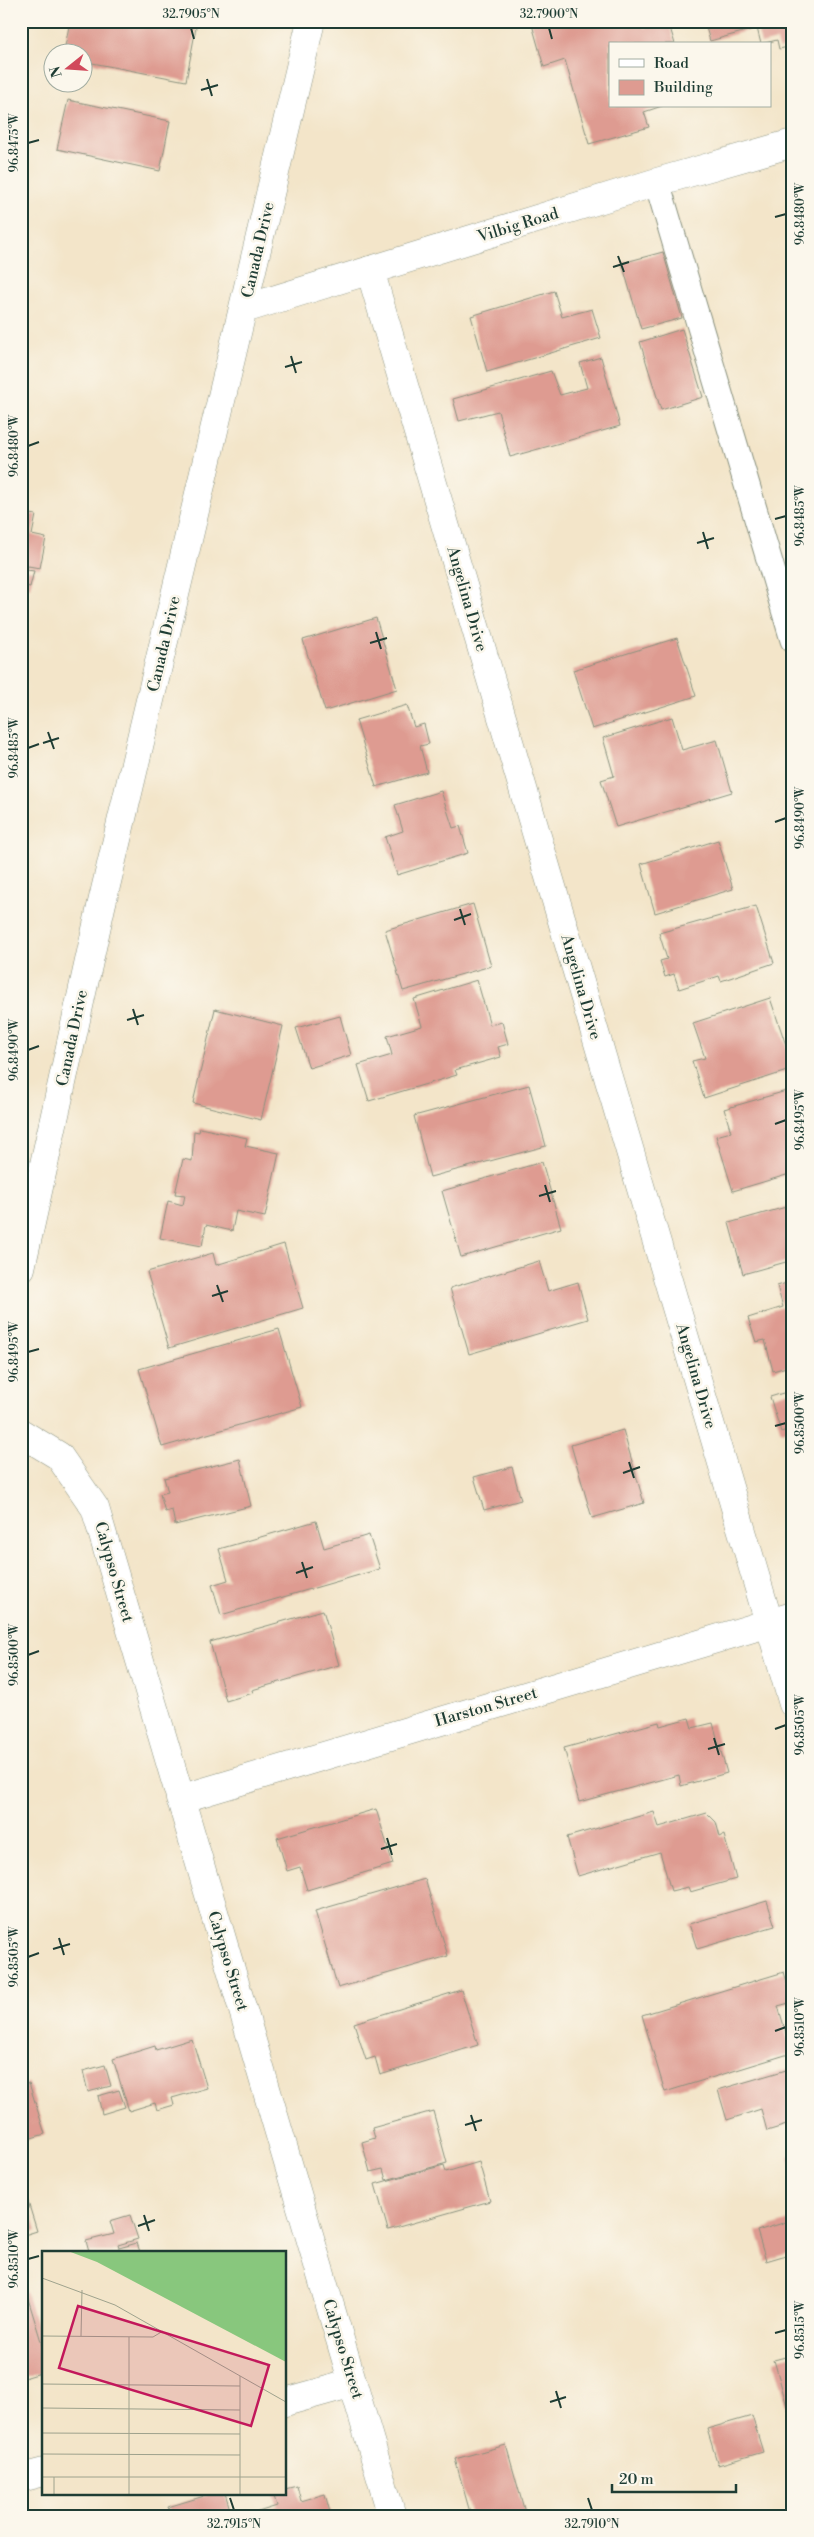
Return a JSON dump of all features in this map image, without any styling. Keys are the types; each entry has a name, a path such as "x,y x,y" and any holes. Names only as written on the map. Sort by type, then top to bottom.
{"street":[{"name":"Canada Drive","path":"21,1268 100,908 311,21"},
{"name":"Vilbig Road","path":"244,309 657,182 793,143"},
{"name":"Angelina Drive","path":"370,270 781,1619 793,1704"},
{"name":"Calypso Street","path":"21,1433 59,1456 95,1508 392,2516"},
{"name":"Harston Street","path":"180,1799 781,1619"},
{"path":"286,2402 353,2383"},
{"path":"21,2478 42,2473"}],"lane":[{"path":"657,182 793,640"}],"building":[{"path":"70,21 197,22 186,81 92,63 92,42 66,42"},
{"path":"531,21 642,21 644,28 668,21 674,42 609,42 609,108 656,108 644,112 649,127 589,144 565,60 544,67"},
{"path":"704,21 793,21 793,46 779,49 777,40 760,42 757,28 710,41"},
{"path":"68,100 170,121 160,171 57,149"},
{"path":"663,252 682,318 641,329 622,263"},
{"path":"554,291 562,317 592,309 601,338 487,372 471,316"},
{"path":"682,329 703,397 661,410 640,342"},
{"path":"601,357 620,426 510,457 498,411 459,421 453,399 551,371 560,395 587,388 580,363"},
{"path":"21,512 36,515 32,535 46,538 40,568 28,566 27,570 34,571 30,587 21,585"},
{"path":"376,618 397,689 325,711 303,640"},
{"path":"677,638 696,696 592,729 573,670"},
{"path":"407,705 414,727 424,724 429,744 420,746 427,772 376,787 356,720"},
{"path":"672,717 682,750 717,740 732,792 616,827 601,780 614,776 603,738"},
{"path":"441,791 453,828 460,826 468,853 397,875 385,837 403,831 395,805"},
{"path":"718,840 733,889 655,913 641,864"},
{"path":"473,904 491,966 403,991 385,930"},
{"path":"756,906 774,963 721,981 719,976 679,989 674,974 665,977 660,961 667,959 659,933"},
{"path":"477,980 490,1025 502,1022 508,1044 498,1047 501,1057 455,1070 457,1075 369,1101 358,1065 392,1055 387,1036 422,1026 414,999"},
{"path":"770,998 788,1051 793,1050 793,1069 704,1098 692,1061 705,1058 693,1023"},
{"path":"215,1009 283,1026 261,1120 193,1103"},
{"path":"340,1016 351,1055 309,1068 296,1028"},
{"path":"529,1085 546,1146 430,1177 414,1116"},
{"path":"793,1089 793,1173 733,1191 716,1136 731,1132 724,1109"},
{"path":"200,1128 247,1138 245,1146 279,1153 265,1217 236,1211 232,1231 206,1225 202,1246 160,1238 168,1201 183,1205 185,1195 175,1194 183,1159 192,1161 194,1131 199,1132"},
{"path":"542,1162 561,1228 461,1257 442,1191"},
{"path":"793,1205 793,1260 743,1274 729,1223"},
{"path":"284,1244 303,1308 169,1348 147,1272 213,1253 216,1265"},
{"path":"539,1261 548,1291 578,1282 588,1319 469,1354 450,1288"},
{"path":"793,1281 793,1365 773,1371 765,1340 756,1342 748,1318 783,1307 777,1286"},
{"path":"279,1329 302,1407 162,1447 139,1369"},
{"path":"793,1390 793,1428 781,1432 770,1397"},
{"path":"623,1430 644,1503 592,1518 571,1445"},
{"path":"240,1459 251,1506 175,1525 172,1510 165,1512 160,1494 168,1492 164,1478"},
{"path":"512,1467 521,1500 484,1510 474,1477"},
{"path":"316,1521 324,1548 369,1535 380,1569 221,1615 212,1585 228,1580 219,1549"},
{"path":"323,1610 339,1665 252,1690 253,1693 226,1701 210,1642"},
{"path":"689,1718 692,1728 713,1723 727,1773 681,1786 679,1775 579,1802 564,1748 659,1722 660,1726"},
{"path":"376,1809 393,1864 307,1890 300,1867 287,1871 277,1838"},
{"path":"654,1812 659,1827 707,1813 716,1822 720,1837 724,1835 736,1879 690,1892 688,1887 671,1891 660,1852 578,1876 567,1837"},
{"path":"425,1879 448,1956 338,1988 315,1911"},
{"path":"767,1901 775,1926 697,1949 689,1924"},
{"path":"784,1972 793,2002 778,2006 792,2053 665,2092 642,2015"},
{"path":"461,1990 478,2045 380,2075 375,2057 366,2060 354,2023"},
{"path":"192,2039 207,2088 172,2098 174,2105 157,2110 155,2103 129,2111 113,2059 155,2046 156,2050"},
{"path":"105,2065 111,2086 88,2092 83,2071"},
{"path":"793,2068 793,2123 767,2131 761,2109 727,2120 718,2090"},
{"path":"29,2083 45,2134 21,2141 21,2086"},
{"path":"119,2090 125,2107 102,2114 98,2096"},
{"path":"433,2111 447,2163 386,2180 383,2169 370,2172 362,2142 375,2138 372,2128"},
{"path":"793,2156 793,2168 792,2168 789,2157"},
{"path":"479,2162 490,2201 388,2230 375,2184 444,2165 446,2172"},
{"path":"24,2189 37,2231 21,2236 21,2190"},
{"path":"130,2215 138,2239 118,2245 119,2248 137,2243 140,2251 89,2251 86,2241 114,2234 110,2221"},
{"path":"793,2220 793,2253 766,2261 757,2231"},
{"path":"22,2279 42,2344 42,2373 21,2379"},
{"path":"793,2355 793,2424 792,2424 774,2360"},
{"path":"752,2416 763,2452 718,2465 707,2429"},
{"path":"506,2445 526,2516 471,2516 455,2459"},
{"path":"297,2486 301,2501 325,2494 331,2516 256,2516 255,2513 277,2506 273,2494 286,2494 286,2489"},
{"path":"211,2494 225,2494 232,2516 171,2516 168,2507"}]}
